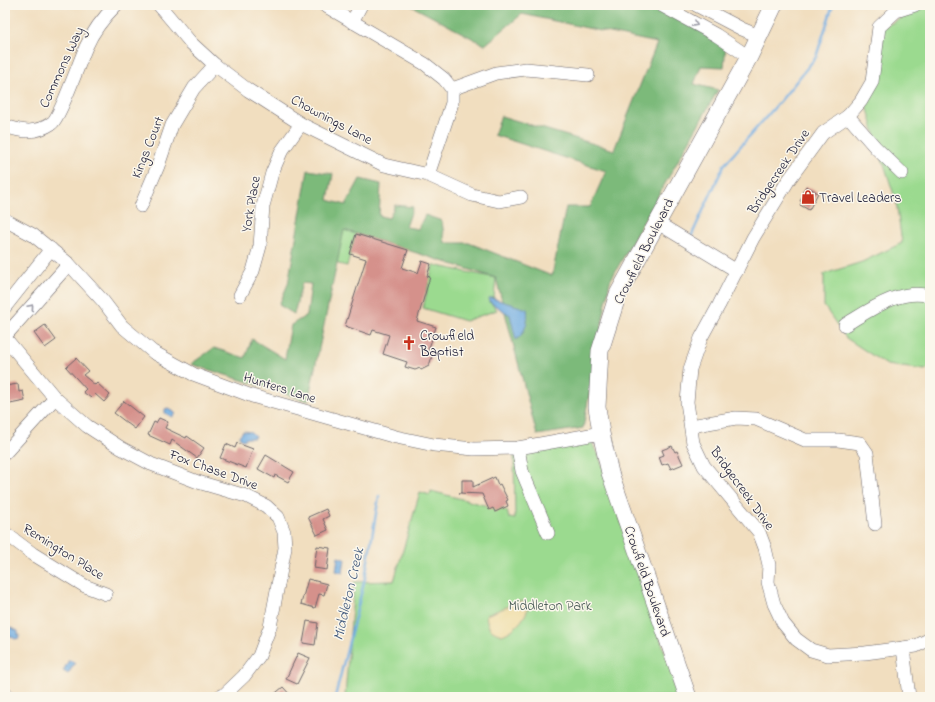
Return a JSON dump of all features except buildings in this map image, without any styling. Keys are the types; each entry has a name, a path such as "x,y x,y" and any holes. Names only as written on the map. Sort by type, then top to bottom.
{"main road":[{"name":"Crowfield Boulevard","path":"688,697 610,473 600,433 597,407 600,351 618,294 656,222 749,57 774,5"}],"street":[{"name":"Commons Way","path":"5,126 24,132 40,129 53,122 86,46 101,20 116,5"},
{"name":"Chownings Lane","path":"159,5 191,43 215,64 248,90 301,124 384,165 428,175 472,195 499,201 521,197"},
{"path":"324,5 340,9 352,22 425,64 444,78 452,89 452,103 428,175"},
{"path":"352,22 361,5"},
{"path":"661,5 716,36 749,57"},
{"path":"696,5 742,29 759,36"},
{"name":"Bridgecreek Drive","path":"915,5 896,12 879,28 872,82 861,101 848,116 823,133 788,181 753,238 701,338 690,369 687,402 694,443 704,466 759,532 765,548 768,582 774,604 783,623 796,639 811,650 828,655 865,653 916,646 930,639"},
{"name":"Kings Court","path":"141,206 158,166 172,125 194,88 215,64"},
{"path":"452,89 496,73 526,69 588,75"},
{"path":"848,116 876,148 902,173"},
{"name":"York Place","path":"240,295 253,271 260,246 263,206 272,173 281,152 301,124"},
{"name":"Hunters Lane","path":"5,220 33,235 69,264 103,301 122,326 153,352 193,374 252,396 434,445 474,449 518,448 600,433"},
{"path":"656,222 737,271"},
{"path":"5,307 51,249"},
{"path":"5,337 69,264"},
{"path":"845,325 890,299 910,294 930,296"},
{"name":"Fox Chase Drive","path":"5,337 55,398 87,426 151,464 198,482 246,496 266,506 278,517 284,532 285,548 270,627 259,656 244,676 224,695 219,697"},
{"path":"5,453 55,398"},
{"path":"691,426 736,418 756,418 805,440 838,440 860,443 867,453 875,524"},
{"path":"518,448 522,471 548,533"},
{"name":"Remington Place","path":"5,533 34,554 85,586 106,594"},
{"path":"903,648 909,697"},
{"path":"5,694 10,697"}],"green space":[{"path":"410,5 653,5 726,44 724,67 701,66 694,84 718,90 610,281 583,428 537,435 496,278 344,230 308,401 191,364 214,348 245,358 252,339 285,359 291,325 307,315 311,284 302,283 294,314 279,305 288,284 308,170 333,174 328,200 346,205 360,179 381,184 379,216 389,218 395,205 413,207 406,227 418,229 425,215 442,221 445,243 469,243 552,276 566,207 590,207 606,171 494,135 501,116 614,150 657,43 522,14 485,45"},
{"path":"927,5 930,5 930,367 925,370 887,365 846,338 824,306 824,274 862,262 902,243 896,201 866,102 882,28"},
{"path":"338,227 356,234 347,266 330,262"},
{"path":"433,265 496,278 494,298 491,298 490,302 497,310 465,321 423,308"},
{"name":"Middleton Park","path":"592,442 598,453 680,697 345,697 354,582 394,581 420,492 430,495 431,491 507,511 509,518 515,519 514,455"}],"sand":[{"path":"522,601 528,609 524,617 515,628 502,635 494,632 490,628 486,615"}],"water":[{"path":"491,298 527,309 526,326 522,334 516,340 510,315 491,303 489,299"},
{"path":"168,408 176,414 172,417 165,413 165,409"},
{"path":"244,431 251,432 255,436 254,438 241,439 239,436"},
{"path":"338,557 345,559 343,573 336,571"},
{"path":"9,627 18,631 18,635 20,635 19,638 15,639 6,633 5,631"},
{"path":"69,660 75,663 68,674 63,671"}],"waterway":[{"path":"690,239 724,165 782,99 816,57 833,5"},
{"name":"Middleton Creek","path":"335,697 365,578 379,496"}],"place":[{"name":"Travel Leaders","path":"808,197"},
{"name":"Crowfield Baptist","path":"409,343"}]}
